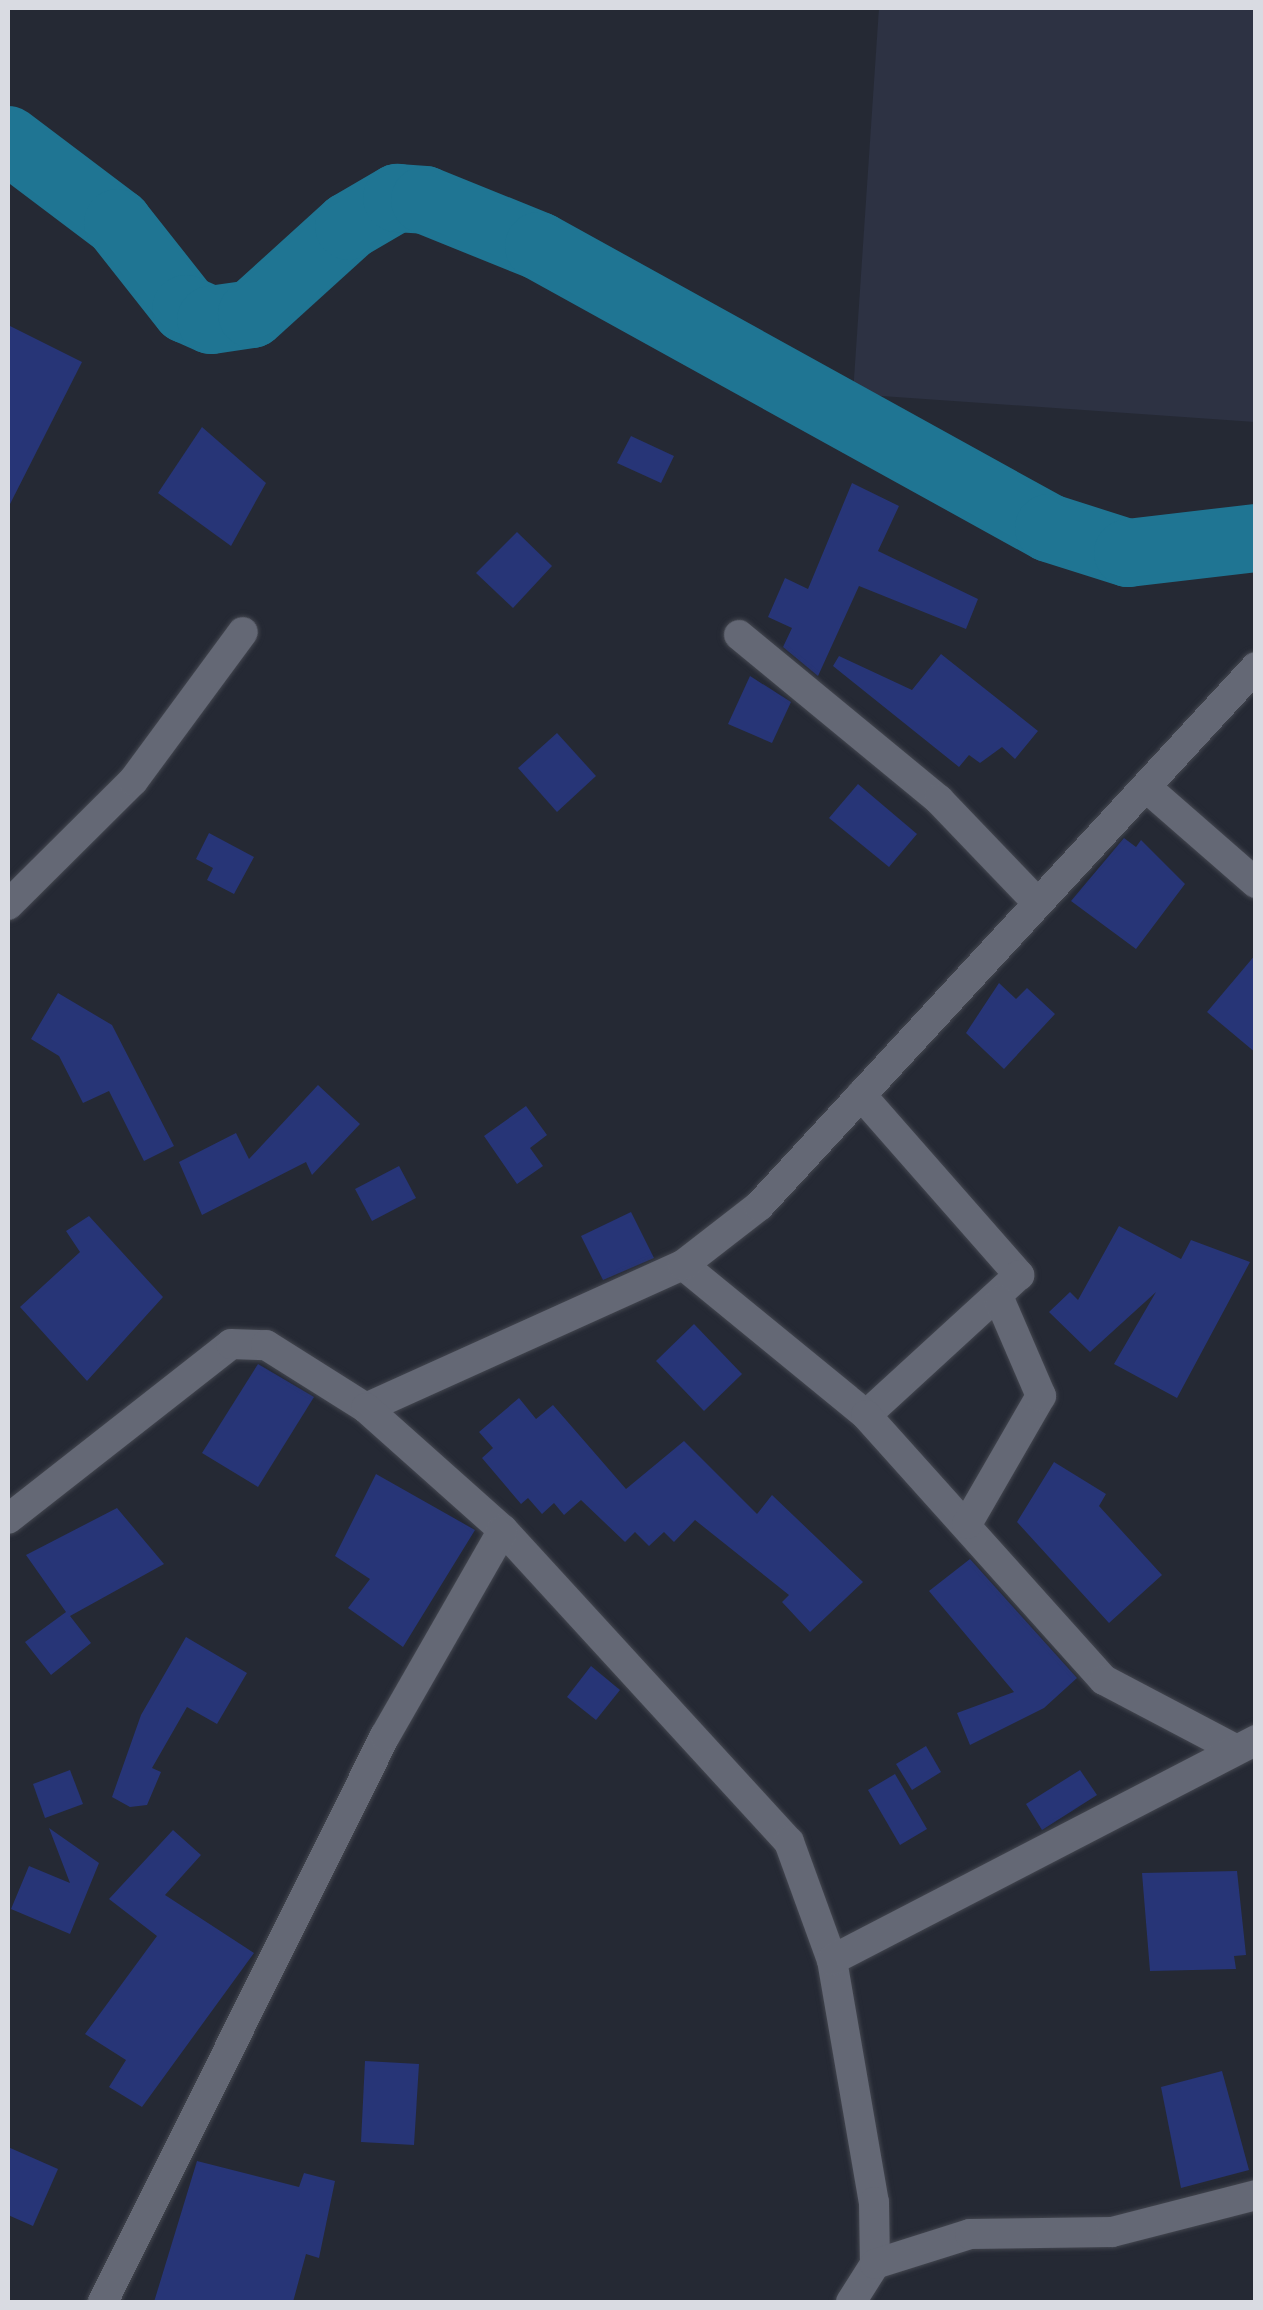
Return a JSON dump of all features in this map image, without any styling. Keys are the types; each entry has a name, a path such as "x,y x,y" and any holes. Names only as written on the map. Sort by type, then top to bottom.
{"street":[{"path":"8,905 133,782 243,632"},
{"path":"738,635 939,800 1036,901"},
{"path":"366,1408 684,1265 759,1206 1256,666"},
{"path":"1147,788 1256,883"},
{"path":"861,1095 1015,1268 1000,1301 866,1415"},
{"path":"684,1265 866,1415 1104,1680 1244,1744"},
{"path":"967,1524 1041,1396 1000,1301"},
{"path":"8,1519 231,1344 266,1345 366,1408 503,1530 789,1842 832,1960 874,2202 875,2264 852,2302"},
{"path":"103,2302 385,1736 503,1530"},
{"path":"832,1960 1244,1744"},
{"path":"875,2264 970,2234 1112,2232 1256,2195"}],"shaded area":[{"path":"879,8 1255,8 1255,422 853,394"}],"building":[{"path":"8,325 82,362 8,508"},
{"path":"202,427 266,483 231,546 158,493"},
{"path":"631,436 674,456 661,483 617,463"},
{"path":"852,483 899,506 878,551 978,599 966,629 859,586 818,676 783,647 792,628 768,617 785,578 808,589"},
{"path":"517,532 552,566 513,608 476,573"},
{"path":"941,654 1038,731 1015,759 1002,747 980,763 969,755 959,767 833,666 839,656 912,690"},
{"path":"750,676 791,702 772,743 728,724"},
{"path":"557,733 596,776 557,812 518,768"},
{"path":"858,784 917,834 889,867 829,818"},
{"path":"209,833 254,857 234,894 207,880 213,868 196,859"},
{"path":"1124,838 1136,847 1141,840 1185,884 1136,949 1071,901"},
{"path":"1256,954 1256,1053 1207,1012"},
{"path":"999,983 1016,999 1027,988 1055,1014 1004,1069 966,1033"},
{"path":"58,993 112,1025 174,1146 144,1161 109,1091 83,1103 59,1056 31,1039"},
{"path":"318,1085 360,1124 312,1175 306,1162 202,1215 179,1162 236,1133 249,1159"},
{"path":"526,1106 547,1135 530,1148 543,1166 517,1184 484,1136"},
{"path":"399,1166 416,1198 372,1221 355,1189"},
{"path":"631,1212 654,1258 603,1280 581,1236"},
{"path":"89,1216 163,1297 87,1381 20,1307 80,1252 66,1231"},
{"path":"1119,1226 1181,1259 1191,1240 1250,1262 1177,1398 1114,1364 1156,1292 1090,1352 1049,1312 1070,1292 1078,1300"},
{"path":"694,1324 742,1374 704,1411 656,1361"},
{"path":"258,1364 314,1397 258,1487 202,1453"},
{"path":"519,1398 536,1419 553,1405 626,1489 684,1441 757,1514 772,1495 863,1582 810,1632 782,1602 789,1595 695,1520 674,1542 664,1532 649,1546 635,1532 625,1542 581,1500 564,1515 554,1503 542,1514 528,1498 521,1504 482,1458 493,1448 479,1432"},
{"path":"1054,1462 1106,1494 1099,1506 1162,1575 1109,1623 1017,1522"},
{"path":"376,1474 475,1530 403,1647 348,1608 370,1579 335,1556"},
{"path":"117,1508 164,1564 70,1616 91,1643 51,1675 25,1642 66,1612 26,1555"},
{"path":"970,1559 1077,1678 1044,1708 970,1745 957,1713 1014,1692 929,1591"},
{"path":"186,1637 247,1673 217,1724 187,1707 152,1768 161,1772 147,1805 130,1807 112,1797 141,1715"},
{"path":"591,1666 620,1690 596,1720 567,1697"},
{"path":"926,1746 941,1772 912,1790 896,1764"},
{"path":"70,1770 83,1804 45,1818 33,1784"},
{"path":"1080,1770 1097,1795 1042,1830 1026,1804"},
{"path":"895,1774 927,1829 900,1845 868,1790"},
{"path":"49,1828 99,1863 70,1934 11,1909 29,1866 70,1883"},
{"path":"173,1830 201,1855 165,1895 254,1953 142,2107 109,2087 126,2060 85,2034 157,1936 109,1899"},
{"path":"1237,1871 1246,1955 1234,1956 1236,1969 1150,1971 1142,1873"},
{"path":"365,2061 419,2064 414,2145 361,2142"},
{"path":"1222,2071 1249,2170 1181,2188 1161,2087"},
{"path":"8,2147 58,2169 33,2226 8,2215"},
{"path":"197,2161 299,2187 304,2173 335,2181 319,2258 306,2254 293,2302 154,2302"}],"waterway":[{"path":"8,140 118,223 186,309 211,320 252,314 349,226 397,198 425,200 539,246 1049,528 1128,553 1256,538"}]}
